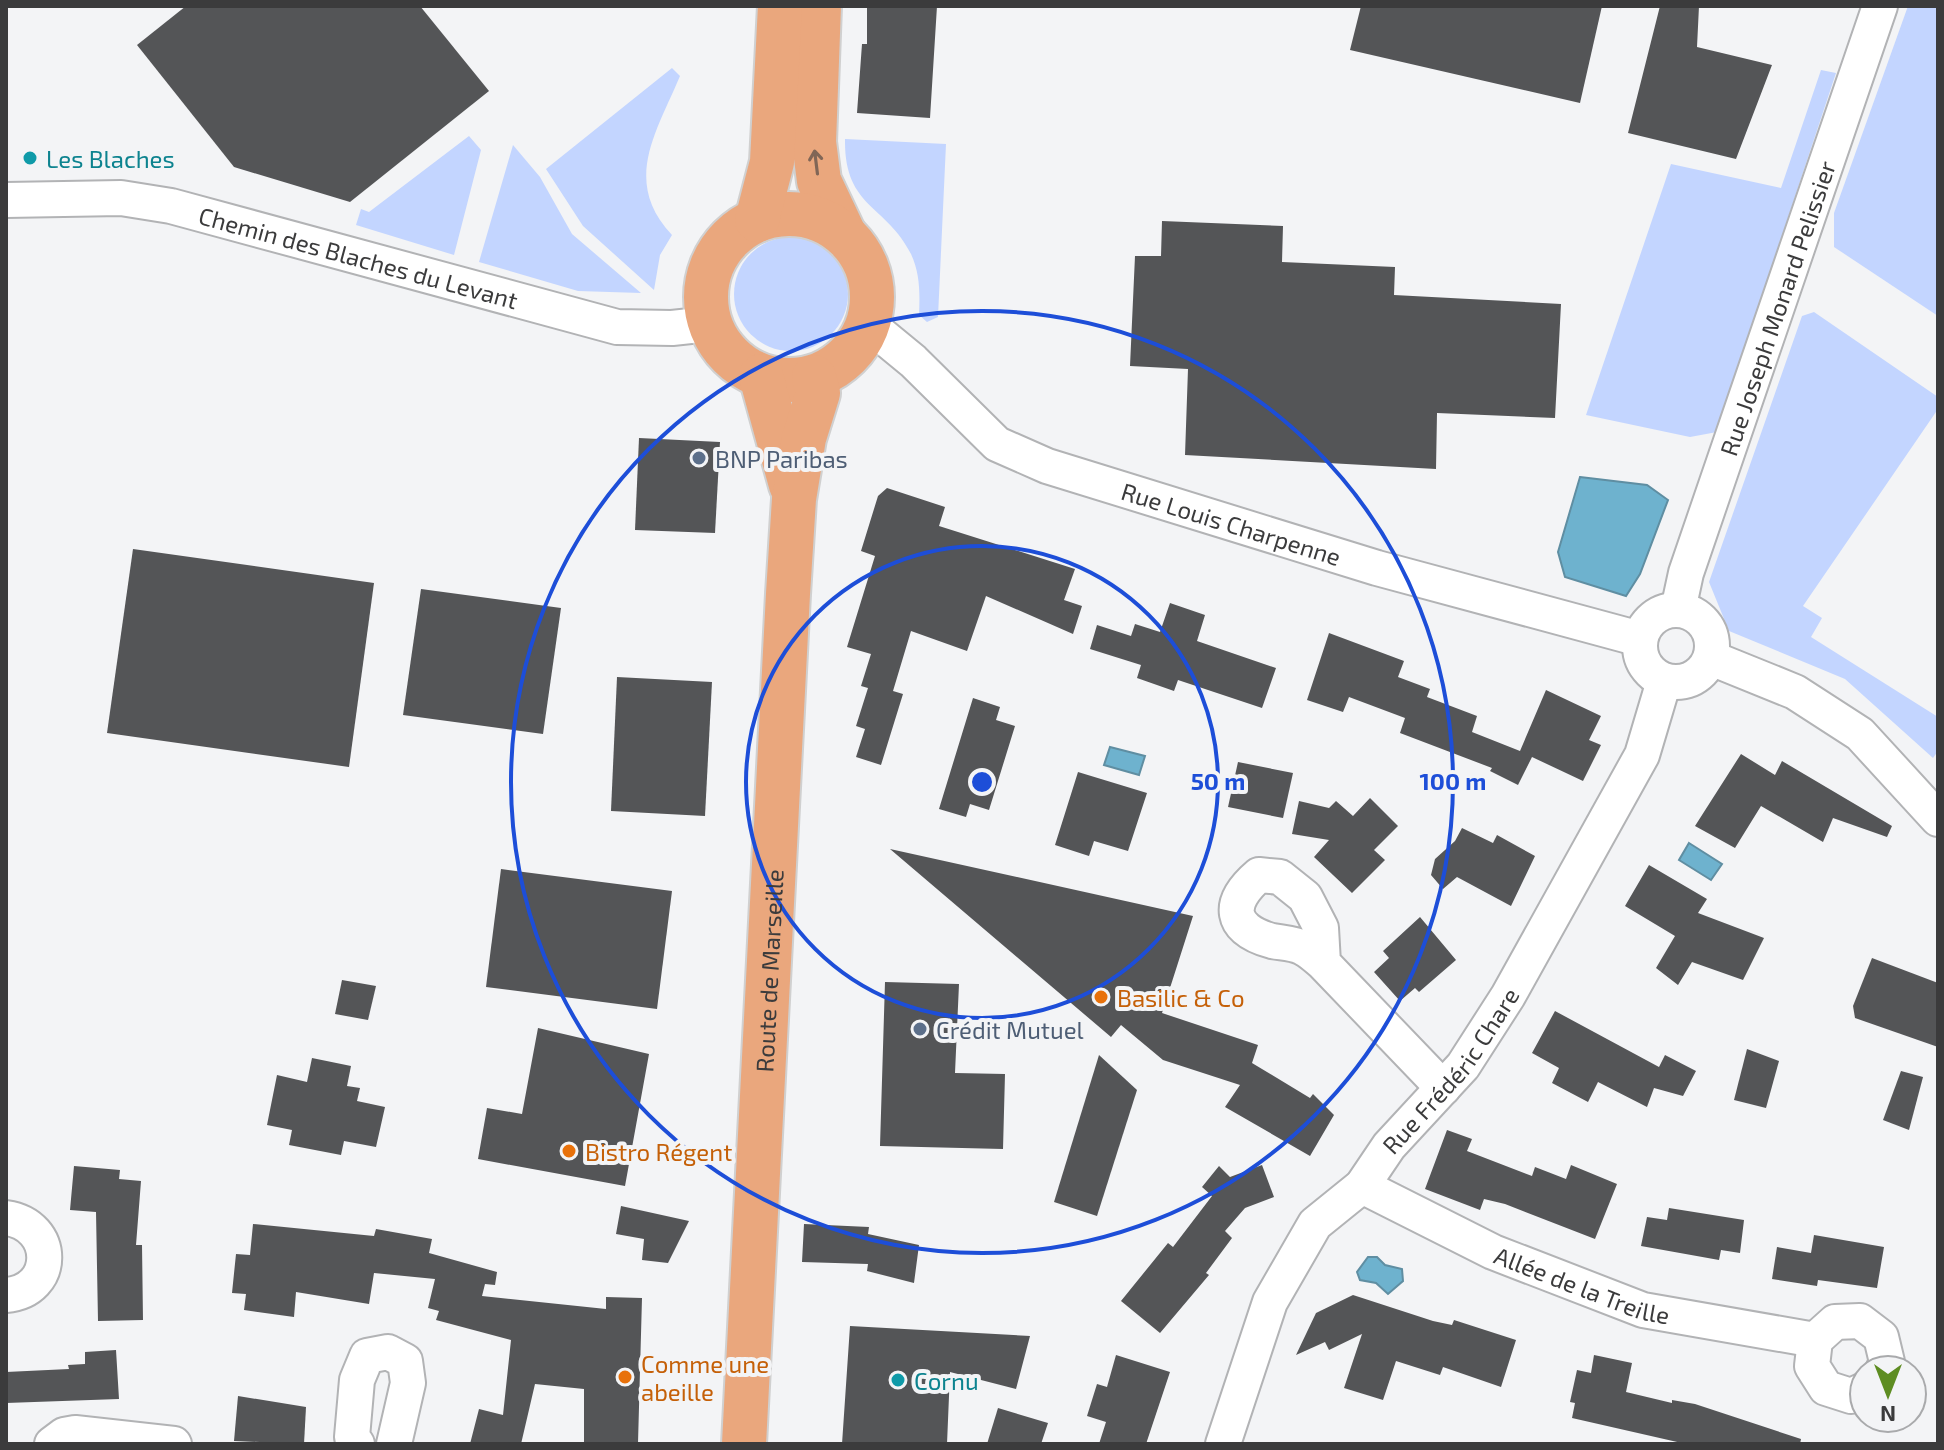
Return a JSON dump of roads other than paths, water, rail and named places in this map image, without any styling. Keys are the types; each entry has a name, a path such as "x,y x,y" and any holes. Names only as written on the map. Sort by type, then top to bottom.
{"main road":[{"path":"757,220 772,162 780,6"},
{"path":"819,6 814,142 819,181 844,234 859,253 869,275 872,299 868,324 856,347 838,365 814,377 788,381 761,376 739,364 721,346 709,324 706,281 713,261 727,240 757,220 772,215 797,214 822,220 844,234"},
{"path":"761,376 794,499"},
{"path":"794,499 804,438 818,393 814,377"},
{"name":"Route de Marseille","path":"744,1444 794,499"}],"street":[{"name":"Rue Joseph Monard Pelissier","path":"1678,610 1686,573 1880,6"},
{"name":"Chemin des Blaches du Levant","path":"6,200 121,198 171,206 617,327 672,328 709,324"},
{"name":"Rue Louis Charpenne","path":"868,324 913,361 997,444 1047,466 1377,568 1640,639"},
{"path":"1678,610 1695,615 1708,628 1712,640 1711,658 1695,678 1675,683 1664,681 1645,666 1640,655 1640,639 1644,627 1655,616 1678,610"},
{"path":"1711,658 1795,692 1860,734 1938,819"},
{"name":"Rue Frédéric Chare","path":"1223,1444 1270,1302 1315,1224 1362,1186 1389,1146 1463,1066 1508,996 1642,755 1664,681"},
{"path":"1323,963 1443,1088"},
{"name":"Allée de la Treille","path":"1362,1186 1493,1252 1643,1310 1815,1340"},
{"path":"6,1218 31,1227 44,1249 45,1262 33,1284 23,1291 6,1295"},
{"path":"1848,1395 1826,1388 1812,1366 1815,1340 1835,1322 1860,1321 1881,1337 1885,1354"},
{"path":"357,1444 352,1437 357,1380 367,1356 388,1352 405,1361 408,1383 394,1444"},
{"path":"52,1444 64,1435 75,1433 174,1444"}],"place":[{"name":"Les Blaches","path":"30,158"},
{"name":"BNP Paribas","path":"699,458"},
{"name":"Basilic & Co","path":"1101,997"},
{"name":"Crédit Mutuel","path":"920,1029"},
{"name":"Bistro Régent","path":"569,1151"},
{"name":"Comme une abeille","path":"625,1377"},
{"name":"Cornu","path":"898,1380"}]}
